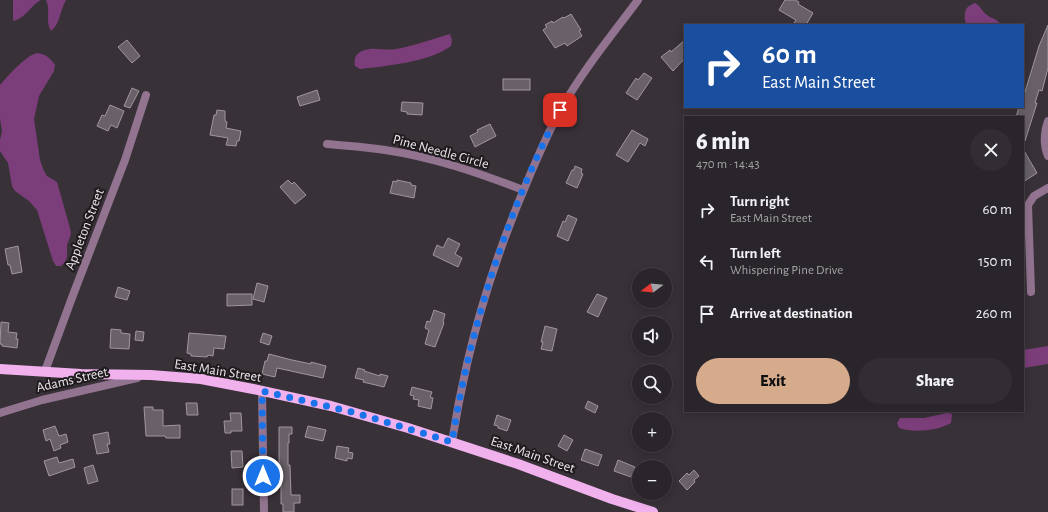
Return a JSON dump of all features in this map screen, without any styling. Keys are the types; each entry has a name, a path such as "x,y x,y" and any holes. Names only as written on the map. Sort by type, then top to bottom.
{"main road":[{"name":"East Main Street","path":"0,369 81,374 151,375 201,379 262,391 356,413 452,442 525,466 612,499 653,512"}],"street":[{"path":"452,442 467,364 480,313 523,190 549,133 567,100 638,0"},
{"name":"Appleton Street","path":"45,371 129,149 146,95"},
{"path":"1048,121 1044,138 1048,156"},
{"name":"Pine Needle Circle","path":"327,144 386,150 419,156 486,176 523,190"},
{"path":"1031,292 1028,205 1034,196 1048,188"},
{"name":"Adams Street","path":"0,413 25,404 151,375"},
{"path":"262,391 264,512"}],"shaded area":[{"path":"13,0 41,0 21,18 13,21"},
{"path":"46,0 66,0 58,21 51,31 48,24 48,8"},
{"path":"975,3 985,14 998,21 1000,24 966,24 965,12"},
{"path":"450,34 452,40 451,46 432,56 420,60 360,69 355,66 356,55 360,52 375,49 396,49"},
{"path":"37,53 48,57 55,65 54,71 39,96 34,119 40,160 47,176 57,182 70,228 71,234 67,245 67,257 61,266 56,266 53,261 37,210 29,201 15,191 12,186 8,163 0,151 2,131 0,119 0,85 22,62"},
{"path":"1048,346 1048,364 1024,368 1024,350"},
{"path":"947,413 952,414 951,423 939,428 918,431 905,430 899,428 897,423 900,418 924,418"}],"building":[{"path":"785,0 795,0 799,2 798,4 813,13 807,24 794,24 796,20 779,10"},
{"path":"571,14 581,30 579,31 582,36 567,46 565,43 555,48 543,30 547,27 545,25 552,21 553,23"},
{"path":"1048,25 1048,68 1042,91 1039,90 1035,103 1037,103 1025,141 1024,116 1016,116 1019,108 1024,108 1024,92 1039,46"},
{"path":"127,40 140,56 132,63 118,47"},
{"path":"684,41 684,59 673,71 661,57 670,50 671,52"},
{"path":"644,73 652,78 637,100 626,93 636,78 638,80"},
{"path":"503,79 530,79 530,90 503,90"},
{"path":"132,88 139,91 130,108 124,106"},
{"path":"317,90 320,100 300,106 297,97"},
{"path":"402,102 423,103 422,115 407,114 407,112 401,111"},
{"path":"110,105 124,111 117,128 111,125 108,131 97,126 102,115 105,116"},
{"path":"217,110 225,111 225,121 227,122 226,128 241,131 239,141 237,141 236,146 226,145 228,138 210,135 214,115 216,115"},
{"path":"490,124 496,136 475,147 470,136 478,132 477,130"},
{"path":"632,130 648,139 645,146 640,143 628,162 616,155"},
{"path":"1024,151 1037,173 1024,181"},
{"path":"575,166 582,169 581,173 583,174 577,188 566,183"},
{"path":"288,180 292,184 294,182 306,195 295,204 280,187"},
{"path":"397,180 411,183 411,185 416,186 414,198 390,193 393,181 397,182"},
{"path":"568,215 577,219 568,241 557,236 563,221 565,222"},
{"path":"448,238 460,244 455,254 462,258 458,267 433,255 437,245 443,248"},
{"path":"18,246 22,272 12,274 10,265 8,265 5,249"},
{"path":"257,283 268,286 264,302 253,299"},
{"path":"118,287 130,291 127,300 115,297"},
{"path":"227,294 252,294 252,305 227,306"},
{"path":"597,294 607,298 598,317 587,312"},
{"path":"434,310 445,314 444,323 435,347 425,344 429,330 425,328 427,321 430,322"},
{"path":"1,322 9,323 8,332 17,333 17,348 2,346 2,344 0,344"},
{"path":"545,326 557,329 552,351 541,349"},
{"path":"111,329 121,330 121,333 130,334 129,349 110,348"},
{"path":"136,331 144,332 143,341 135,340"},
{"path":"189,333 226,336 224,349 214,348 213,356 191,356 191,354 187,353"},
{"path":"263,333 272,336 269,345 260,342"},
{"path":"269,354 326,366 323,378 277,368 275,377 262,374 265,361 267,361"},
{"path":"358,368 380,376 380,374 388,376 384,387 363,382 364,380 355,378"},
{"path":"412,387 432,392 430,397 433,398 431,409 418,406 419,400 413,399 414,396 410,395"},
{"path":"588,401 598,406 595,413 585,408"},
{"path":"186,403 197,403 198,415 187,415"},
{"path":"144,407 153,407 153,410 163,410 163,426 180,425 180,438 146,436"},
{"path":"230,413 241,413 242,431 231,431 231,433 225,433 224,421 231,421"},
{"path":"497,415 511,420 507,431 494,425"},
{"path":"55,426 59,436 66,434 68,442 60,445 61,448 54,451 50,439 46,441 43,430"},
{"path":"308,426 326,430 323,441 305,437"},
{"path":"279,427 292,427 292,434 289,434 288,443 288,465 290,465 291,495 300,495 300,503 294,503 294,512 283,512 283,504 281,504 281,485 279,485"},
{"path":"108,432 110,444 107,444 109,452 97,454 93,435"},
{"path":"564,435 573,440 567,451 558,446"},
{"path":"337,446 349,448 348,452 353,453 352,459 347,458 347,461 335,458"},
{"path":"585,449 602,455 598,466 581,460"},
{"path":"231,451 242,451 243,467 232,468"},
{"path":"57,457 59,463 73,459 75,467 49,476 44,461"},
{"path":"618,460 632,466 631,477 614,471"},
{"path":"93,465 98,481 88,484 84,468"},
{"path":"694,470 699,476 687,490 679,481 687,473 689,475"},
{"path":"232,489 243,489 243,505 232,505"}],"route":[{"path":"263,476 262,391 356,413 452,442 461,390 480,313 523,190 560,110"}]}
